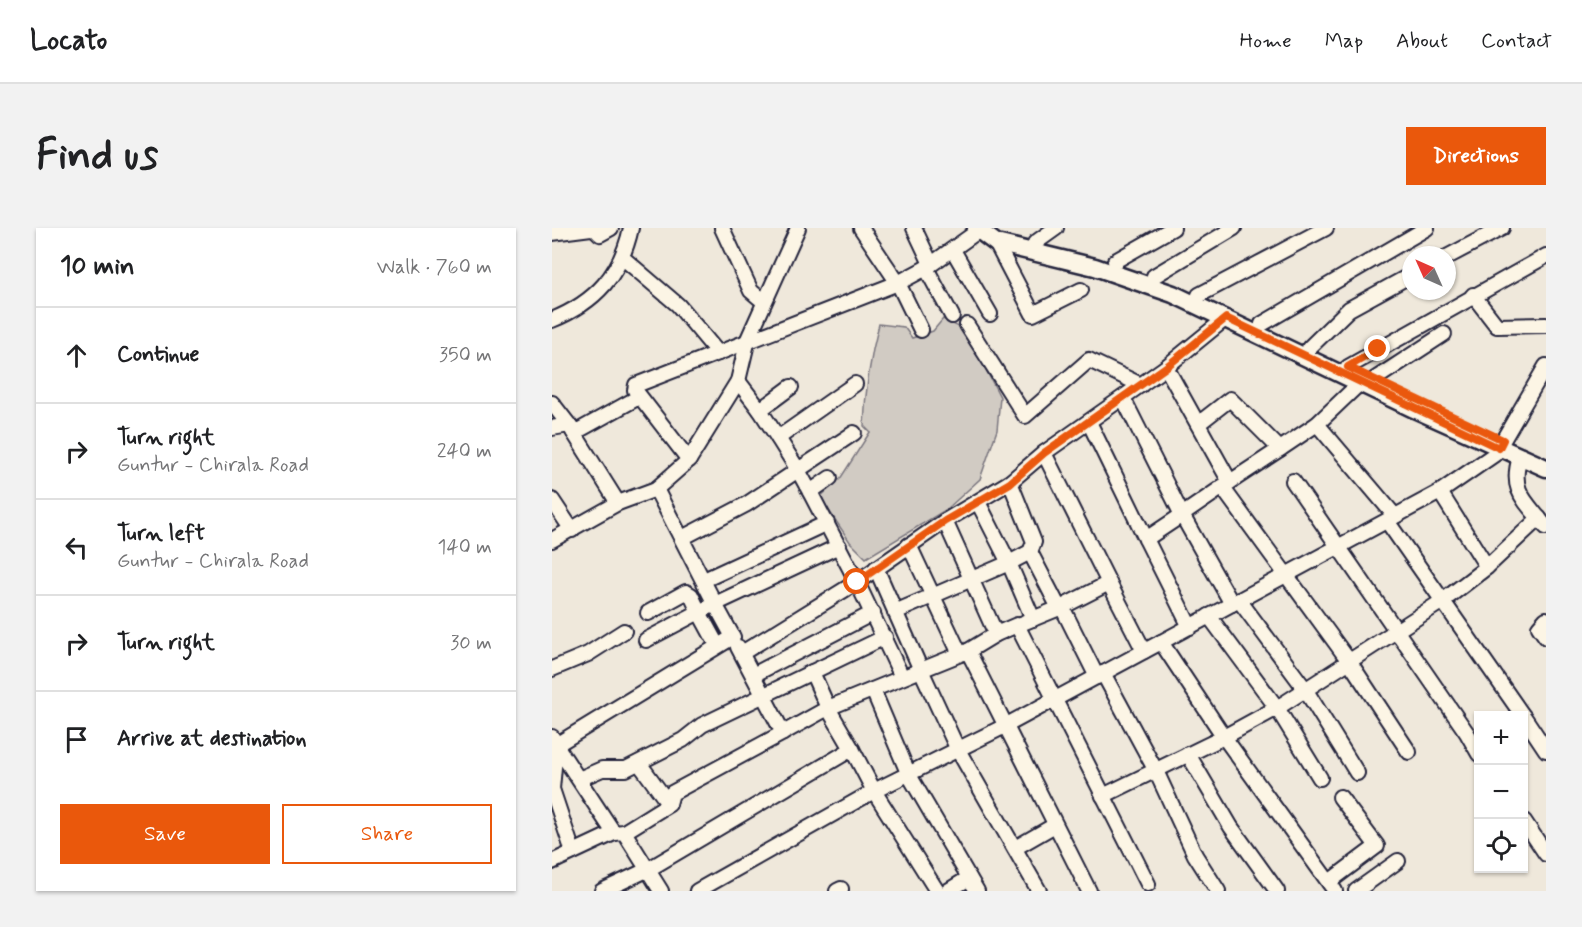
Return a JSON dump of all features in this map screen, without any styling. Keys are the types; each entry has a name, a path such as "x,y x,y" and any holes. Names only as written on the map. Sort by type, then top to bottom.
{"main road":[{"path":"980,229 1000,236 1115,261 1154,276 1262,324 1348,367 1367,381"},
{"path":"980,229 996,243 1119,274 1226,318 1501,444 1546,458"},
{"path":"1501,444 1520,457 1546,468"}],"street":[{"path":"552,233 593,228 600,234 611,228"},
{"path":"552,320 574,311 611,279 623,258 631,228"},
{"path":"722,228 751,291 764,302"},
{"path":"552,540 618,503 656,489 689,460 738,381 748,339 798,228"},
{"path":"861,228 898,283 921,330"},
{"path":"914,228 928,266 951,316"},
{"path":"1035,243 1056,228"},
{"path":"1115,261 1173,228"},
{"path":"1154,276 1234,228"},
{"path":"1199,295 1326,228"},
{"path":"1262,324 1427,228"},
{"path":"1456,251 1502,228"},
{"path":"689,460 634,390 636,385 748,339 898,283 953,250 980,229"},
{"path":"996,243 1033,314 1081,290"},
{"path":"953,250 990,314"},
{"path":"1348,367 1546,256"},
{"path":"623,258 678,305 718,353"},
{"path":"1309,348 1348,309 1402,280"},
{"path":"1473,295 1497,326 1546,325"},
{"path":"742,653 857,582 945,521 1010,483 1044,453 1166,367 1226,318"},
{"path":"967,325 1025,416 1089,360 1141,385"},
{"path":"1146,538 1317,424 1367,381 1444,334"},
{"path":"698,891 874,791 1005,726 1440,492 1487,462 1501,444 1546,366"},
{"path":"1166,367 1198,424 1226,484 1287,575 1349,661 1408,752"},
{"path":"738,381 760,410 798,470 873,613 902,677"},
{"path":"778,438 855,384"},
{"path":"760,410 792,387"},
{"path":"552,428 571,429 639,397"},
{"path":"1123,398 1182,515 1235,602 1305,689 1358,773"},
{"path":"1198,424 1230,399 1280,449"},
{"path":"552,404 571,429 618,503"},
{"path":"1089,422 1190,627"},
{"path":"1317,424 1391,519 1520,711"},
{"path":"682,538 747,504 854,433"},
{"path":"1044,453 1144,651"},
{"path":"1103,796 1224,737 1277,708 1444,600 1543,523 1516,486 1515,473 1520,457"},
{"path":"810,492 830,478"},
{"path":"1293,481 1474,746"},
{"path":"895,612 1030,552 1034,542 1010,483"},
{"path":"656,489 783,733"},
{"path":"1440,492 1487,567"},
{"path":"552,500 572,530"},
{"path":"978,502 1033,619"},
{"path":"945,521 996,634"},
{"path":"704,580 827,524"},
{"path":"909,545 933,596 1005,726 1089,891"},
{"path":"646,640 715,604 838,546"},
{"path":"1030,552 1060,608 1156,771 1196,858 1218,891"},
{"path":"876,568 958,750 1039,891"},
{"path":"552,862 619,832 669,804 672,793 828,708 964,652 996,634 1060,608 1109,583"},
{"path":"648,613 686,592 690,593 717,645"},
{"path":"753,675 873,613"},
{"path":"1209,616 1277,708 1320,778"},
{"path":"1546,619 1539,627 1546,637"},
{"path":"1017,625 1148,884"},
{"path":"552,669 588,654 624,631"},
{"path":"554,741 733,637"},
{"path":"579,779 602,769 626,769 639,763 683,740 702,725 885,637"},
{"path":"1161,642 1224,737 1332,886 1377,846 1340,797"},
{"path":"812,672 828,708 874,791 938,891"},
{"path":"873,690 909,775 977,891"},
{"path":"1528,723 1546,750"},
{"path":"554,741 579,779 649,869 661,891"},
{"path":"554,741 552,789 556,819 573,852"},
{"path":"602,891 649,869 852,749"},
{"path":"1188,754 1237,836 1277,891"},
{"path":"639,763 669,804"},
{"path":"1015,848 1055,825"},
{"path":"1528,827 1546,854"},
{"path":"1356,891 1398,861"},
{"path":"948,891 969,878"}],"shaded area":[{"path":"943,319 959,327 973,345 1000,397 997,430 980,479 947,509 866,558 850,542 820,497 840,479 870,432 864,426 866,400 879,324 904,327 912,338 933,331"}],"route":[{"path":"857,582 945,521 1010,483 1044,453 1166,367 1226,318 1499,448 1503,440 1348,367 1378,349"}]}
